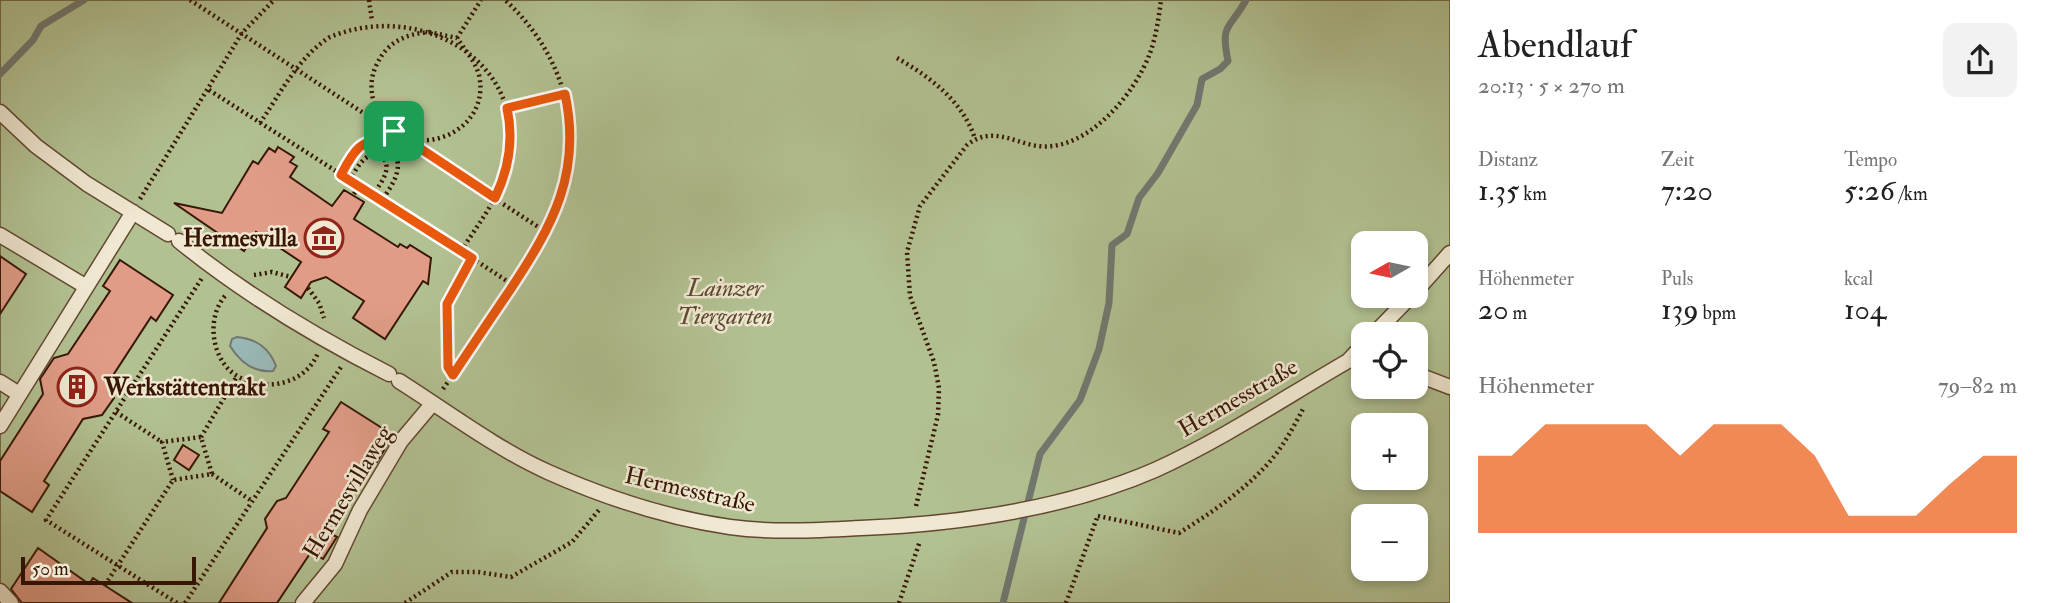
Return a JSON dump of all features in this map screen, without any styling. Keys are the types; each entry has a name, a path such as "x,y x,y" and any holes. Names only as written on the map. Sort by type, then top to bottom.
{"lane":[{"path":"0,112 47,154 88,184 174,237 236,283 433,403"},
{"path":"0,426 133,212"},
{"path":"0,235 85,286"},
{"path":"1428,278 1450,253"},
{"path":"1386,322 1399,308"},
{"name":"Hermesstraße","path":"433,403 491,441 547,471 670,514 729,527 801,532 905,527 1001,515 1103,488 1152,471 1213,442 1351,358"},
{"path":"1428,379 1450,387"},
{"path":"1,385 19,394"},
{"name":"Hermesvillaweg","path":"303,603 335,564 360,510 401,441 433,403"},
{"path":"0,591 11,603"}],"path":[{"path":"190,0 546,232"},
{"path":"133,212 242,33 274,0"},
{"path":"261,124 309,54 330,37 372,21 369,0"},
{"path":"457,38 481,0"},
{"path":"433,403 513,285 546,232 563,195 570,155 569,114 565,94 542,41 506,0"},
{"path":"905,527 917,504 938,415 939,388 934,362 910,296 907,252 920,206 967,145 975,139 1009,136 1038,146 1066,144 1090,133 1128,93 1150,53 1161,0"},
{"path":"426,24 457,38 474,51 489,69 502,91 511,130 508,164 495,198 461,251"},
{"path":"429,32 457,38 474,62 479,76 477,104 470,117 461,128 436,140 421,141 394,131 377,110 372,97 371,83 380,56 401,38 415,33 429,32"},
{"path":"897,58 919,71 959,105 975,139"},
{"path":"209,90 513,285"},
{"path":"507,108 565,94"},
{"path":"386,145 394,131"},
{"path":"341,175 355,151 363,144 378,142 386,145 394,152 398,167 396,177 382,201"},
{"path":"349,180 365,156 371,153 381,155 387,162 387,170 373,195"},
{"path":"354,194 359,186"},
{"path":"453,375 448,367 447,304 472,258"},
{"path":"291,277 272,272 253,275 236,283 218,304 212,330 219,356 237,376 264,386 291,381 314,364 325,339 325,320 319,303 308,288"},
{"path":"177,603 47,520 195,289"},
{"path":"237,376 201,437 212,474 252,501"},
{"path":"1098,516 1179,533 1206,516 1263,469 1287,440 1320,377"},
{"path":"185,603 334,379"},
{"path":"116,412 162,442 201,437"},
{"path":"162,442 173,480"},
{"path":"105,585 173,480 212,474"},
{"path":"1066,603 1098,516 1103,488"},
{"path":"405,603 452,572 478,572 511,577 572,542 610,495"},
{"path":"899,603 923,525"}],"green space":[{"name":"Lainzer Tiergarten","path":"0,0 1450,0 1450,603 0,603"}],"water":[{"path":"237,337 256,342 266,349 276,366 273,371 254,368 238,357 230,346 232,339"}],"building":[{"name":"Hermesvilla","path":"278,147 294,157 290,162 297,166 290,177 332,206 344,190 364,202 354,219 398,247 400,244 407,248 410,245 431,258 428,284 423,281 385,339 353,318 364,301 326,277 311,282 301,298 285,287 301,262 256,232 244,251 174,203 222,213 253,161 258,164 269,148 275,152"},
{"path":"0,256 26,274 0,314"},
{"name":"Werkstättentrakt","path":"120,260 173,295 156,321 151,317 110,380 114,398 102,415 83,419 44,481 49,485 32,512 0,491 0,461 43,394 40,379 54,358 68,354 110,291 103,286"},
{"path":"341,402 393,435 377,462 371,459 325,531 337,537 323,559 311,552 277,603 219,603 267,528 265,519 277,501 286,498 329,432 323,429"},
{"path":"183,445 199,455 189,470 174,460"},
{"path":"38,548 89,584 93,578 132,603 22,603 11,589"}],"waterway":[{"path":"0,74 33,40 41,26 84,0"},
{"path":"1003,603 1040,454 1080,400 1099,349 1109,303 1112,245 1127,234 1139,198 1158,173 1197,105 1202,79 1228,61 1226,32 1246,0"}],"place":[{"name":"Hermesvilla","path":"324,238"},
{"name":"Werkstättentrakt","path":"77,387"}],"route":[{"path":"565,94 571,134 570,155 568,175 556,214 527,264 453,375 448,367 447,304 472,258 341,175 359,147 373,141 386,145 394,131 495,198 508,164 511,130 507,108 565,94"}]}
